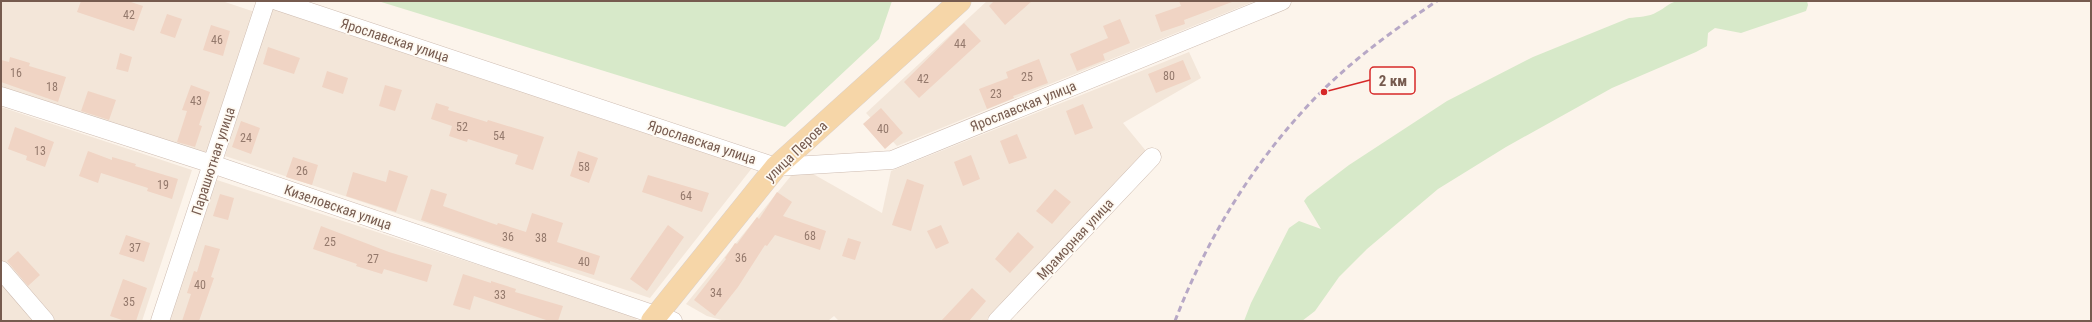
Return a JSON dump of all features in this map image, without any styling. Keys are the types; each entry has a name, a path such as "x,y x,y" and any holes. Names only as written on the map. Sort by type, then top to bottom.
{"main road":[{"name":"улица Перова","path":"660,319 776,167 960,1"}],"street":[{"name":"Парашютная улица","path":"160,321 266,1"},
{"name":"Ярославская улица","path":"277,1 776,167 892,160 1282,1"},
{"name":"Кизеловская улица","path":"1,96 212,164 660,319"},
{"name":"Мраморная улица","path":"997,321 1152,157"},
{"path":"1,270 45,321"}],"shaded area":[{"path":"1,1 222,1 255,12 209,156 1,88"},
{"path":"987,1 1255,1 897,146 866,113"},
{"path":"273,7 752,168 650,298 225,156"},
{"path":"1189,52 1201,78 1123,123 1146,151 988,321 839,321 834,316 828,321 725,321 707,316 686,304 799,166 882,213 891,171"},
{"path":"1,107 192,170 142,321 1,321"},
{"path":"217,180 638,317 635,321 167,321"}],"green space":[{"path":"378,1 892,1 879,39 785,127"},
{"path":"1677,1 1807,1 1808,5 1806,11 1741,33 1715,28 1708,33 1707,46 1612,88 1506,147 1438,189 1367,249 1339,277 1315,311 1302,321 1244,321 1251,303 1289,228 1299,221 1321,229 1304,201 1307,197 1349,165 1447,101 1533,57 1629,18 1654,14"}],"building":[{"path":"81,1 128,1 143,6 134,31 77,12"},
{"path":"994,1 1032,1 1005,25 989,6"},
{"path":"1179,1 1232,2 1184,20 1185,24 1161,32 1155,15 1181,6"},
{"path":"167,14 182,19 175,38 160,33"},
{"path":"1120,19 1130,43 1103,54 1105,60 1077,71 1070,54 1108,38 1103,26"},
{"path":"964,23 981,41 919,98 904,82"},
{"path":"211,25 230,31 223,56 203,50"},
{"path":"268,47 300,58 294,74 263,64"},
{"path":"120,53 132,57 128,72 116,69"},
{"path":"10,57 30,63 29,66 66,77 58,102 1,82 1,60 9,62"},
{"path":"1039,59 1048,83 1013,96 1014,98 987,109 979,89 1008,78 1006,72"},
{"path":"1183,60 1191,79 1156,93 1148,74"},
{"path":"327,71 348,78 343,94 322,87"},
{"path":"191,85 210,92 199,125 202,126 195,147 177,142 187,111 182,110"},
{"path":"385,85 402,90 395,111 379,106"},
{"path":"88,91 116,100 109,120 81,111"},
{"path":"436,103 449,107 448,110 487,122 488,120 544,137 533,170 515,164 518,155 468,139 467,142 449,136 452,126 431,119"},
{"path":"1083,104 1093,128 1075,135 1066,111"},
{"path":"881,108 903,133 885,149 863,124"},
{"path":"241,121 260,128 251,154 232,147"},
{"path":"15,127 54,142 45,167 26,160 27,156 8,149"},
{"path":"1017,134 1027,158 1009,164 1000,141"},
{"path":"88,151 112,160 112,157 136,164 135,166 178,179 172,199 147,191 148,188 101,173 98,183 79,176"},
{"path":"578,151 598,158 589,183 570,176"},
{"path":"971,155 980,179 963,186 954,162"},
{"path":"293,157 318,165 312,185 286,177"},
{"path":"389,170 408,176 396,212 346,196 353,172 386,182"},
{"path":"648,175 709,193 702,212 642,192"},
{"path":"907,179 924,185 911,231 892,225"},
{"path":"431,189 447,194 443,206 497,225 498,223 526,232 532,213 563,223 557,242 600,256 594,275 550,261 550,263 421,220"},
{"path":"1055,189 1071,202 1052,224 1036,211"},
{"path":"777,192 792,202 783,216 826,231 820,250 775,235 767,246 765,245 738,287 715,316 694,300 726,259 725,258 735,243 737,244 757,217 759,219"},
{"path":"220,194 234,198 228,220 213,216"},
{"path":"668,225 684,237 647,291 630,279"},
{"path":"941,225 949,243 936,249 927,231"},
{"path":"321,226 389,252 432,265 427,282 384,269 382,274 356,266 357,264 313,249"},
{"path":"1018,232 1034,247 1010,273 995,259"},
{"path":"126,235 150,243 144,262 119,254"},
{"path":"848,238 861,242 855,260 842,256"},
{"path":"205,245 220,249 211,277 214,278 199,321 182,321 191,294 187,293 194,271 197,272"},
{"path":"18,251 40,275 28,286 7,261"},
{"path":"463,274 516,289 515,292 563,306 558,321 549,321 474,296 470,310 453,305"},
{"path":"123,279 147,288 136,321 125,321 110,316"},
{"path":"972,288 986,301 969,321 941,321"}],"railway":[{"path":"1175,321 1188,290 1217,231 1234,202 1272,147 1316,97 1344,70 1390,34 1437,1"}],"place":[{"name":"2 км","path":"1324,92"}]}
